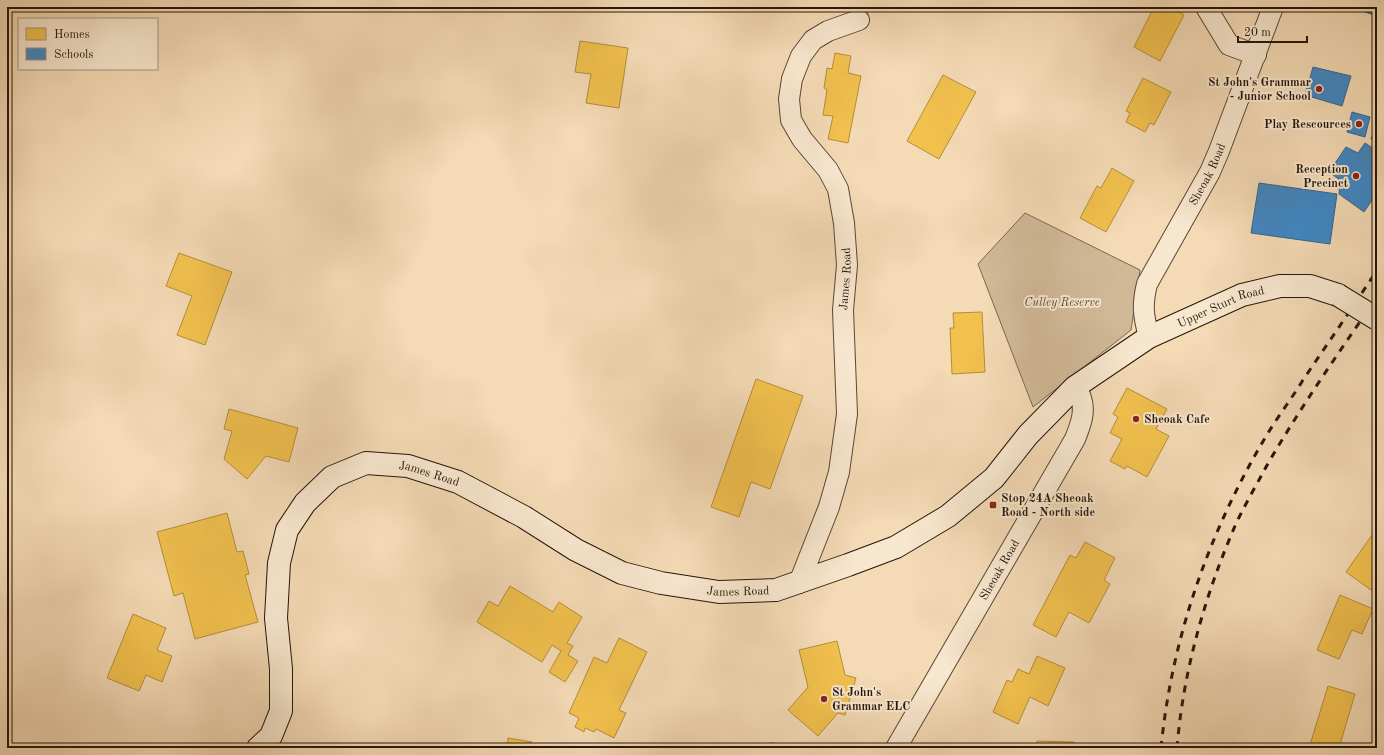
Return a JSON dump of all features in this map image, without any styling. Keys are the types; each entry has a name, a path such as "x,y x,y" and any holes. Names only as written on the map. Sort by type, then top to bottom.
{"main road":[{"name":"Upper Sturt Road","path":"1074,387 1149,337 1242,295 1280,286 1310,286 1338,295 1377,319"},
{"name":"James Road","path":"258,748 270,736 281,711 281,669 276,618 279,564 287,530 305,503 332,477 366,463 408,466 458,482 524,517 576,550 622,572 661,583 719,592 776,590 896,547 948,516 994,478 1028,435 1074,387"}],"street":[{"path":"1206,7 1229,45 1256,55"},
{"name":"Sheoak Road","path":"1149,337 1144,317 1143,301 1147,284 1210,172 1220,151 1273,7"},
{"name":"James Road","path":"799,582 829,507 839,472 847,414 843,310 847,265 844,223 838,190 828,170 802,139 791,120 789,99 792,79 801,56 813,40 828,31 859,20"},
{"name":"Sheoak Road","path":"896,748 1075,439 1080,426 1083,410 1081,398 1074,387"}],"green space":[{"name":"Culley Reserve","path":"1025,213 1140,270 1131,330 1033,407 978,264"}],"building: Homes":[{"path":"1154,7 1170,7 1184,15 1160,61 1134,47"},
{"path":"580,41 628,48 619,108 586,103 591,74 575,72"},
{"path":"835,53 851,56 848,73 861,76 848,143 828,139 833,116 823,115 827,90 824,88 827,68 832,69"},
{"path":"943,75 976,92 939,159 907,141"},
{"path":"1143,78 1171,92 1154,125 1150,123 1145,132 1126,122 1130,113 1126,111"},
{"path":"1112,168 1134,181 1106,232 1080,218 1097,186 1101,188"},
{"path":"179,253 232,272 205,345 177,335 192,296 166,286"},
{"path":"982,312 985,372 952,374 950,328 954,328 953,313"},
{"path":"756,379 803,396 770,489 751,482 739,517 711,507"},
{"path":"1127,388 1167,409 1156,429 1169,436 1147,477 1127,466 1125,469 1110,461 1122,439 1110,433 1118,417 1113,414"},
{"path":"229,409 298,428 289,462 266,456 247,479 224,459 232,431 224,429"},
{"path":"227,513 237,552 243,551 249,574 245,575 258,622 195,639 183,593 174,596 157,532"},
{"path":"1377,528 1377,582 1371,590 1346,572"},
{"path":"1085,542 1115,558 1104,580 1110,584 1089,623 1069,612 1056,637 1033,625 1070,555 1076,558"},
{"path":"510,586 553,612 559,602 582,617 567,643 573,646 568,655 578,661 565,682 549,672 561,651 552,645 542,662 477,622 489,601 498,606"},
{"path":"1340,595 1373,609 1362,634 1352,630 1339,659 1317,650"},
{"path":"133,614 166,628 157,650 172,656 162,682 146,675 139,691 107,678"},
{"path":"619,638 647,652 619,710 626,713 614,738 596,729 594,732 585,728 584,732 575,727 579,718 569,713 594,657 607,663"},
{"name":"St John's Grammar ELC","path":"837,641 845,675 856,678 845,715 838,713 818,736 788,710 808,687 799,650"},
{"path":"1037,656 1065,668 1048,706 1030,697 1018,724 993,712 1007,680 1012,682 1018,669 1029,674"},
{"path":"1328,686 1355,694 1339,748 1309,748"},
{"path":"508,738 532,742 531,748 507,748"},
{"path":"1037,741 1074,742 1074,748 1037,748"},
{"path":"772,742 782,748 768,748"},
{"path":"485,746 499,748 484,748"}],"building: Schools":[{"path":"1363,7 1377,7 1377,16 1362,11"},
{"path":"1313,67 1351,76 1342,106 1305,95"},
{"name":"Play Rescources","path":"1352,112 1370,117 1365,137 1347,132"},
{"path":"1377,125 1377,141 1371,139"},
{"name":"Reception Precinct","path":"1365,143 1377,151 1377,193 1364,212 1339,194 1340,180 1329,172 1346,147 1358,153"},
{"path":"1259,183 1337,194 1330,244 1251,233"}],"railway":[{"path":"1161,748 1166,706 1184,624 1197,584 1228,507 1268,433 1377,270"},
{"path":"1177,748 1184,691 1197,634 1214,579 1235,526 1266,467 1292,423 1377,297"}],"place":[{"name":"St John's Grammar - Junior School","path":"1319,89"},
{"name":"Play Rescources","path":"1359,124"},
{"name":"Reception Precinct","path":"1356,176"},
{"name":"Sheoak Cafe","path":"1136,419"},
{"name":"Stop 24A Sheoak Road - North side","path":"993,505"},
{"name":"St John's Grammar ELC","path":"824,699"}]}
